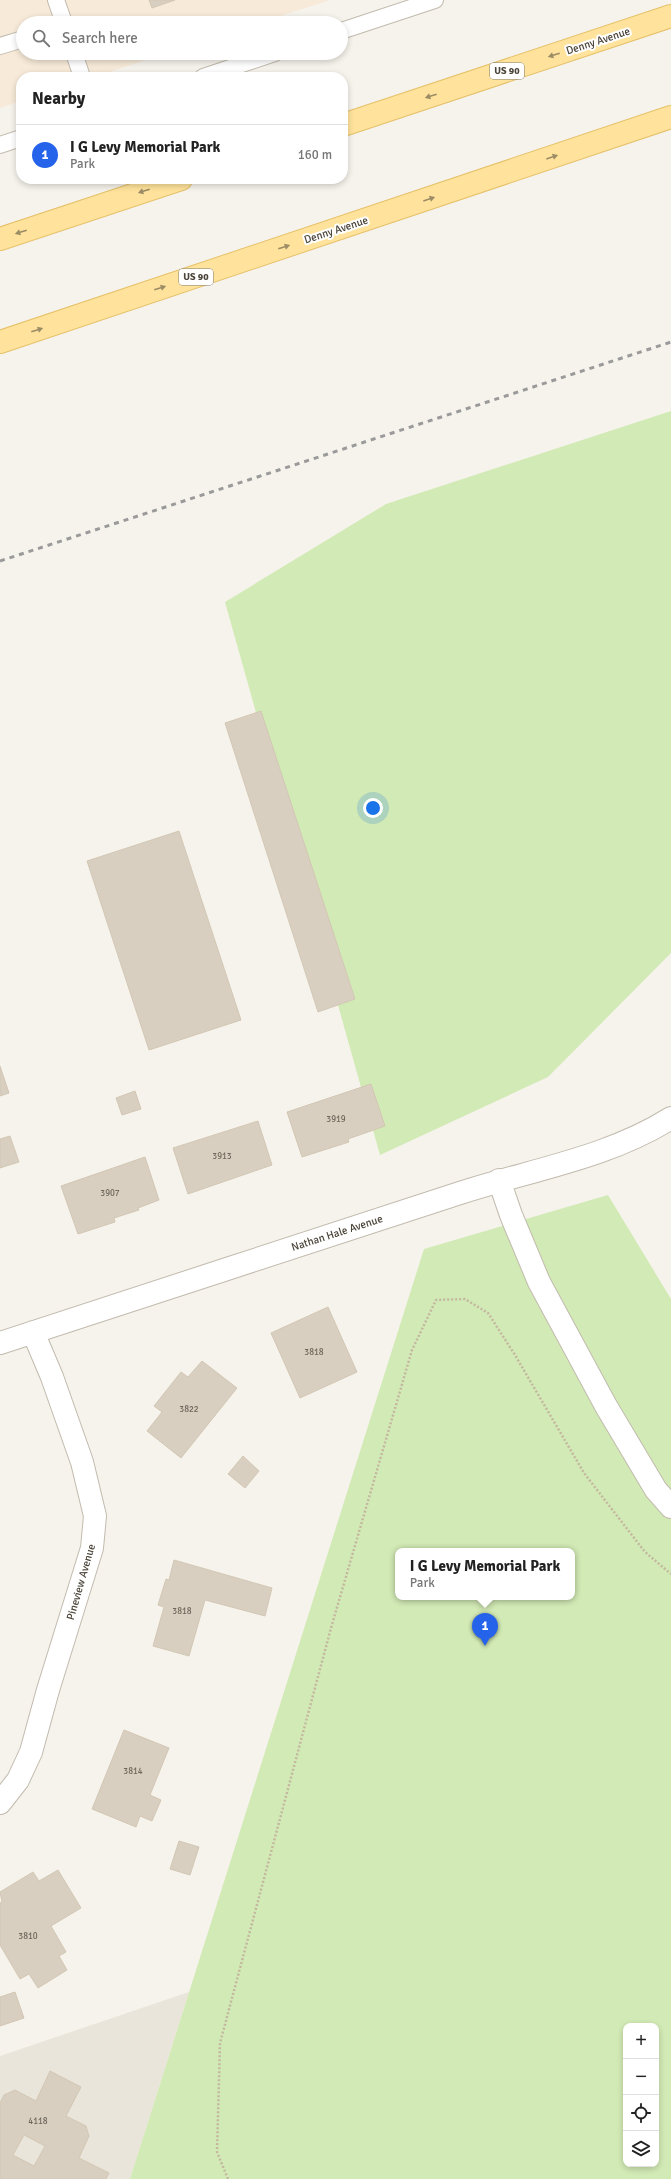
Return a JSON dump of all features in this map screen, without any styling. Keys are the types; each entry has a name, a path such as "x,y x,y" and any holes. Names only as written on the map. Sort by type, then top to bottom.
{"main road":[{"name":"Denny Avenue","path":"348,123 671,16"},
{"name":"Denny Avenue","path":"0,342 671,117"},
{"path":"0,239 166,184"}],"street":[{"name":"Nathan Hale Avenue","path":"0,1343 499,1180 589,1155 656,1127 671,1118"},
{"path":"499,1180 511,1215 539,1282 606,1406 656,1490 671,1507"},
{"name":"Pineview Avenue","path":"0,1803 18,1780 31,1752 48,1690 92,1548 95,1516 82,1462 52,1377 33,1332"}],"lane":[{"path":"56,0 62,16"},
{"path":"348,28 416,3 435,0"},
{"path":"0,46 16,41"},
{"path":"76,60 80,72"},
{"path":"218,72 254,60"},
{"path":"0,145 16,140"}],"path":[{"path":"228,2179 216,2152 220,2043 338,1605 412,1350 436,1300 465,1299 488,1313 515,1355 584,1473 644,1552 671,1574"}],"shaded area":[{"path":"0,0 330,0 281,16 16,16 16,60 146,60 109,72 16,72 16,103 0,108"},
{"path":"189,1992 130,2179 0,2179 0,2056"}],"green space":[{"path":"671,411 671,953 548,1077 380,1155 225,602 386,504"},
{"path":"608,1195 671,1299 671,2179 130,2179 424,1249"}],"building":[{"path":"149,0 175,0 152,8"},
{"path":"261,711 355,999 318,1012 225,723"},
{"path":"179,831 241,1020 149,1050 87,861"},
{"path":"0,1066 9,1093 0,1096"},
{"path":"371,1084 385,1126 348,1139 349,1142 302,1157 287,1112"},
{"path":"135,1091 141,1109 122,1115 116,1098"},
{"path":"258,1121 272,1165 188,1194 173,1148"},
{"path":"10,1136 19,1162 0,1168 0,1139"},
{"path":"145,1157 159,1200 138,1208 139,1210 114,1218 115,1222 78,1234 61,1186"},
{"path":"328,1307 357,1372 300,1398 271,1333"},
{"path":"202,1361 237,1388 181,1458 147,1431 162,1412 154,1406 181,1372 188,1377"},
{"path":"243,1456 259,1471 245,1488 228,1474"},
{"path":"174,1560 272,1588 265,1616 205,1600 189,1656 153,1646 164,1607 158,1605 166,1579 169,1580"},
{"path":"124,1730 169,1748 150,1795 161,1800 152,1821 140,1816 136,1827 92,1809"},
{"path":"179,1841 199,1847 190,1875 170,1869"},
{"path":"58,1870 81,1908 51,1926 66,1952 59,1956 67,1970 38,1988 29,1974 20,1979 0,1945 0,1903 2,1902 0,1892 33,1872 39,1881"},
{"path":"15,1992 24,2018 0,2026 0,1997"},
{"path":"50,2071 81,2087 66,2116 86,2126 89,2136 79,2158 109,2173 106,2179 0,2179 0,2103 4,2095 15,2090 36,2101","holes":["24,2135 45,2146 34,2166 13,2155"]}],"railway":[{"path":"0,561 671,342"}],"place":[{"name":"I G Levy Memorial Park","path":"485,1646"}]}
